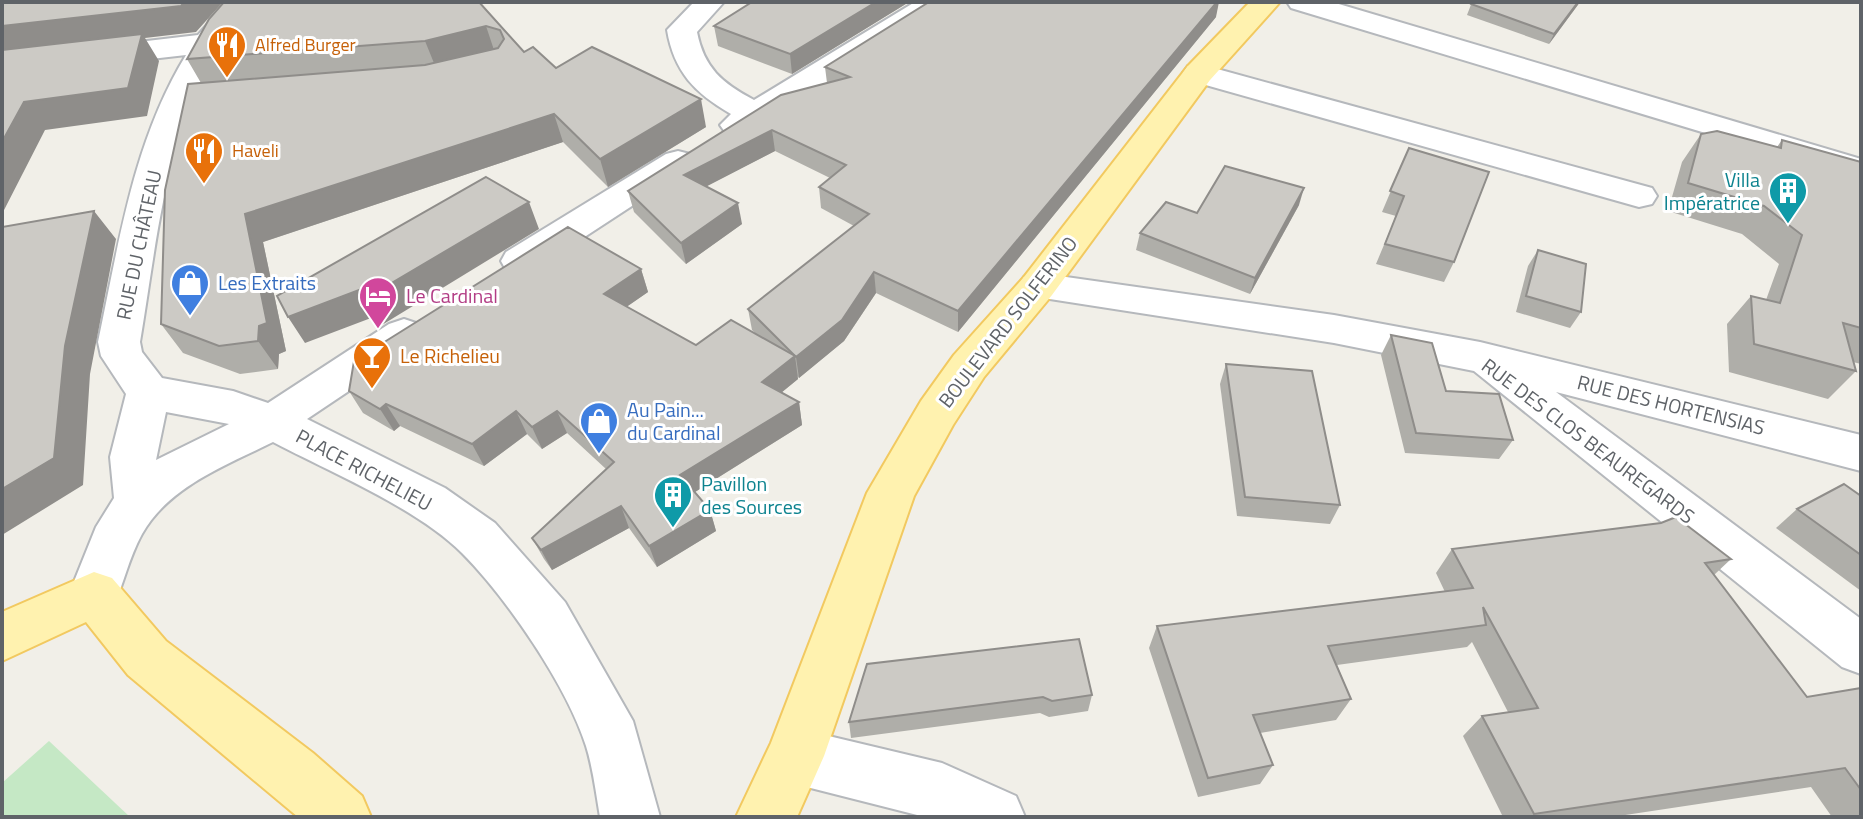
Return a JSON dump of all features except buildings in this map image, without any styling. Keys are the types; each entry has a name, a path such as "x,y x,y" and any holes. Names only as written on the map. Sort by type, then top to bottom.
{"main road":[{"name":"BOULEVARD SOLFERINO","path":"766,817 795,756 891,493 969,366 1038,286 1199,73 1266,2"},
{"path":"2,637 94,594 147,658 293,773 341,817"}],"street":[{"name":"RUE DU CHÂTEAU","path":"148,392 122,356 119,342 153,167 176,101 207,43 243,2"},
{"path":"710,2 682,30 685,56 695,77 754,114"},
{"path":"1301,2 1861,170"},
{"path":"489,281 928,3"},
{"path":"2,67 207,43"},
{"path":"1199,73 1639,196"},
{"path":"176,101 214,99"},
{"name":"RUE DES CLOS BEAUREGARDS","path":"1038,286 1334,329 1480,357 1861,650"},
{"path":"138,502 133,457 148,392 233,408 274,422 303,398 436,314"},
{"name":"RUE DES HORTENSIAS","path":"1480,357 1861,453"},
{"name":"PLACE RICHELIEU","path":"94,594 120,527 138,502 177,469 274,422 428,502 478,537 547,618 566,650 613,740 630,817"},
{"path":"795,756 942,792 995,817"}],"green space":[{"path":"49,741 130,817 2,817 2,783"}],"place":[{"name":"Alfred Burger","path":"227,79"},
{"name":"Haveli","path":"204,185"},
{"name":"Villa Impératrice","path":"1788,225"},
{"name":"Les Extraits","path":"190,317"},
{"name":"Le Cardinal","path":"378,330"},
{"name":"Le Richelieu","path":"372,390"},
{"name":"Au Pain... du Cardinal","path":"599,455"},
{"name":"Pavillon des Sources","path":"673,529"}]}
